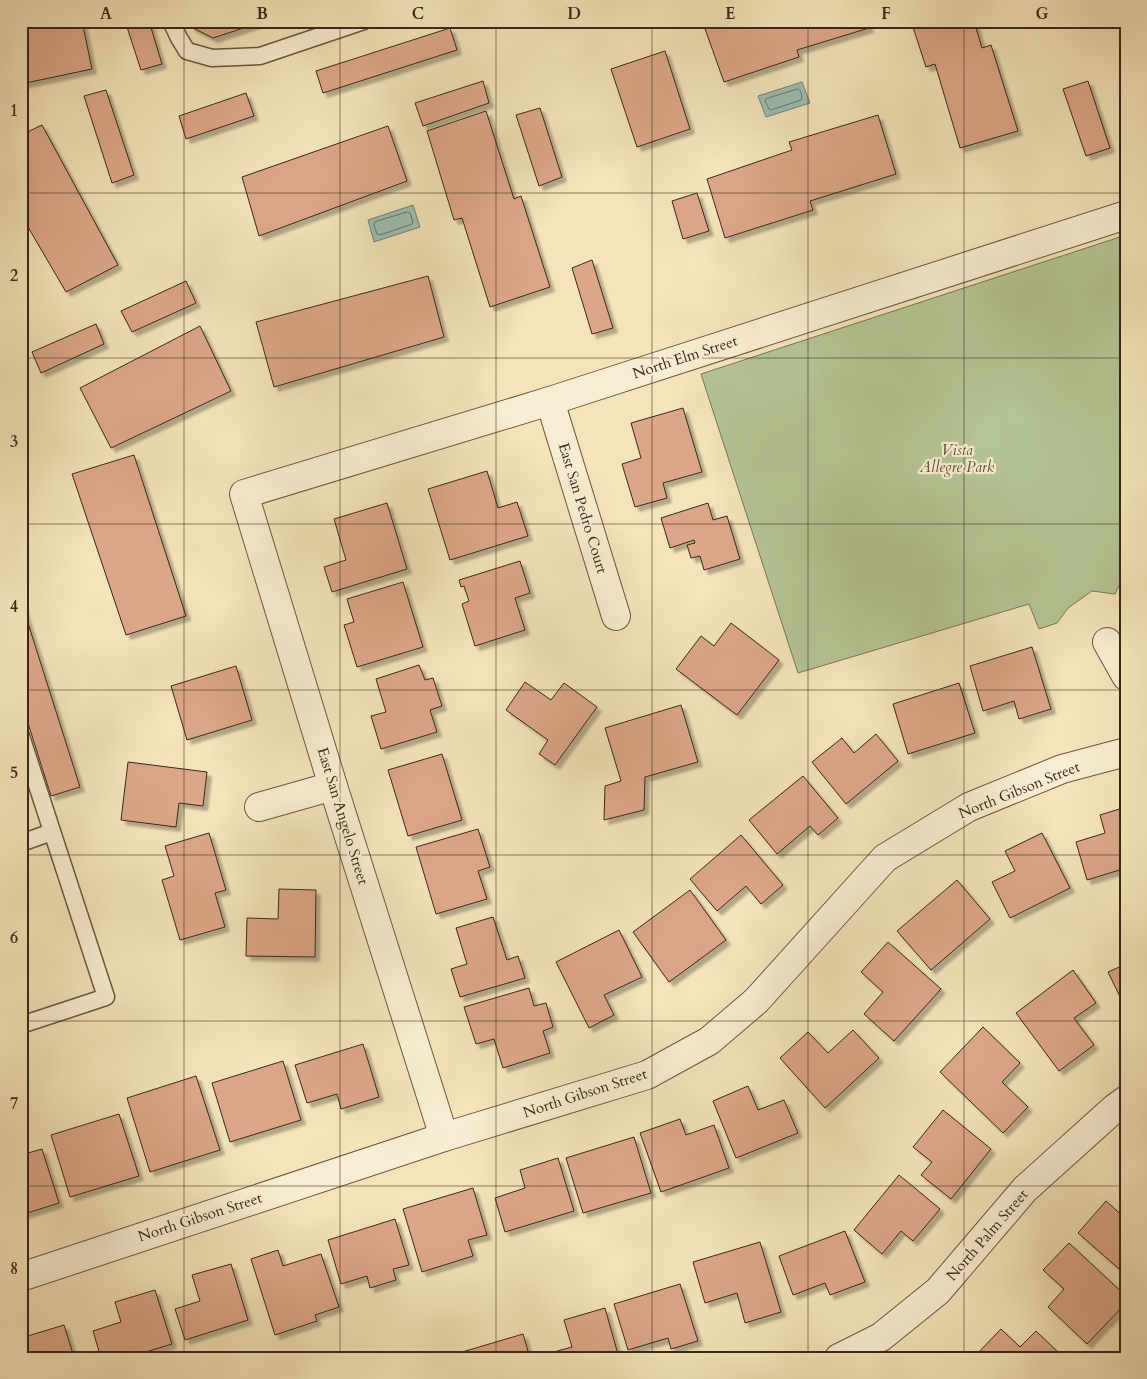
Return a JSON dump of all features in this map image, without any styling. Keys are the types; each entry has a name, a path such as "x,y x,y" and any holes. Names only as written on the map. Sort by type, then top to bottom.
{"street":[{"name":"North Elm Street","path":"244,494 550,400 1126,215"},
{"name":"East San Pedro Court","path":"550,400 616,616"},
{"name":"East San Angelo Street","path":"244,494 333,786 444,1137"},
{"path":"1107,642 1126,676"},
{"name":"North Gibson Street","path":"21,1277 444,1137 647,1075 709,1042 756,1001 885,858 969,808 1062,769 1126,752"},
{"path":"259,807 333,786"},
{"name":"North Palm Street","path":"839,1358 881,1337 938,1291 1025,1189 1126,1100"}],"lane":[{"path":"171,21 178,38 187,51 212,58 260,56 364,21"},
{"path":"21,736 106,997 21,1025"},
{"path":"21,842 52,832"}],"green space":[{"name":"Vista Allegre Park","path":"1126,235 1126,571 1115,594 1092,591 1068,608 1057,623 1039,629 1029,604 798,673 701,374"}],"water":[{"path":"802,82 810,103 766,117 758,96"},
{"path":"413,205 420,227 374,242 368,220"}],"building":[{"path":"35,21 82,21 92,69 21,84 21,24"},
{"path":"125,21 149,21 162,64 141,70"},
{"path":"189,21 265,21 213,38 191,27"},
{"path":"720,21 867,21 869,28 797,50 799,57 724,82 704,26"},
{"path":"911,21 974,21 982,48 991,45 1018,131 960,148 935,64 926,67"},
{"path":"450,28 457,50 323,93 316,71"},
{"path":"665,51 690,129 637,147 611,69"},
{"path":"483,81 489,103 423,126 415,103"},
{"path":"1088,81 1110,148 1086,156 1063,89"},
{"path":"106,90 134,175 112,183 84,96"},
{"path":"246,93 254,116 186,139 179,116"},
{"path":"540,108 562,177 539,186 516,115"},
{"path":"486,111 514,199 521,196 550,287 490,307 462,218 454,220 427,131"},
{"path":"878,115 896,174 810,201 813,210 725,238 707,179 792,150 789,142"},
{"path":"42,125 118,265 66,292 21,215 21,135"},
{"path":"388,126 407,181 259,236 242,177"},
{"path":"697,193 709,231 683,239 672,201"},
{"path":"592,260 613,328 592,334 572,268"},
{"path":"428,276 444,337 274,387 256,322"},
{"path":"186,281 196,303 132,332 121,311"},
{"path":"96,324 104,344 41,373 32,352"},
{"path":"200,326 231,391 111,448 80,388"},
{"path":"683,408 702,472 663,483 667,498 635,507 622,464 641,458 631,423"},
{"path":"134,455 186,616 126,635 72,474"},
{"path":"487,471 498,508 517,502 528,536 450,560 428,489"},
{"path":"387,503 407,569 332,592 324,567 346,560 334,519"},
{"path":"708,503 713,520 727,516 740,559 704,570 700,556 691,558 687,545 695,543 694,540 670,548 661,518"},
{"path":"520,561 530,593 515,598 525,630 475,646 462,604 469,601 464,586 461,587 459,580"},
{"path":"403,582 423,647 357,667 344,625 354,622 347,599"},
{"path":"21,601 80,787 51,796 21,701"},
{"path":"731,623 779,660 737,715 676,669 701,636 714,646"},
{"path":"1032,647 1051,709 1019,719 1014,701 983,711 970,666"},
{"path":"419,665 425,680 433,678 442,706 430,710 437,732 381,749 371,716 386,712 376,679"},
{"path":"236,666 252,720 187,740 171,686"},
{"path":"525,682 551,700 564,683 597,707 555,765 539,754 548,740 506,710"},
{"path":"959,683 975,733 908,754 893,704"},
{"path":"681,705 698,762 645,777 644,810 604,820 605,786 621,781 605,728"},
{"path":"876,734 898,761 846,804 812,762 842,738 854,753"},
{"path":"442,754 462,820 408,836 388,770"},
{"path":"128,762 207,772 203,806 179,803 176,827 121,820"},
{"path":"803,776 838,818 818,835 810,826 777,854 749,820"},
{"path":"1126,807 1126,868 1087,880 1076,842 1105,833 1100,815"},
{"path":"478,829 490,867 478,871 487,899 436,914 416,847"},
{"path":"209,833 226,890 215,893 225,927 180,940 162,880 174,876 165,846"},
{"path":"1042,833 1070,888 1010,918 992,882 1015,871 1005,851"},
{"path":"741,835 783,885 761,904 746,886 717,911 690,879"},
{"path":"957,880 990,919 931,970 897,931"},
{"path":"279,889 316,890 315,957 246,956 247,918 278,919"},
{"path":"690,890 726,940 669,982 633,932"},
{"path":"493,917 507,960 518,956 525,978 460,997 451,969 467,964 456,928"},
{"path":"619,930 642,977 604,995 614,1015 589,1028 556,962"},
{"path":"888,942 941,989 894,1041 864,1014 883,992 861,972"},
{"path":"1126,964 1126,1004 1124,1005 1108,972"},
{"path":"1073,970 1096,1003 1074,1018 1094,1045 1059,1071 1016,1013"},
{"path":"529,988 534,1006 546,1003 553,1027 543,1031 550,1053 503,1068 494,1039 476,1044 464,1007"},
{"path":"983,1027 1020,1063 1002,1082 1028,1107 1003,1133 940,1072"},
{"path":"853,1030 879,1058 825,1108 780,1058 808,1032 828,1053"},
{"path":"363,1044 379,1097 341,1109 337,1094 307,1103 295,1065"},
{"path":"283,1061 301,1120 230,1142 212,1083"},
{"path":"196,1076 220,1150 150,1172 127,1098"},
{"path":"748,1086 758,1110 784,1100 798,1133 736,1158 713,1101"},
{"path":"943,1110 991,1149 951,1199 921,1175 932,1162 913,1147"},
{"path":"119,1114 139,1176 70,1197 51,1135"},
{"path":"680,1119 686,1135 714,1125 729,1168 661,1192 640,1133"},
{"path":"634,1137 651,1193 583,1213 566,1158"},
{"path":"42,1149 59,1203 24,1214 21,1205 21,1155"},
{"path":"558,1158 574,1211 505,1232 495,1198 525,1188 520,1170"},
{"path":"899,1175 940,1209 913,1241 901,1231 882,1254 854,1230"},
{"path":"473,1188 487,1235 468,1240 473,1256 422,1272 403,1209"},
{"path":"1106,1201 1126,1219 1126,1275 1078,1233"},
{"path":"395,1219 409,1265 393,1269 396,1280 370,1288 367,1276 341,1284 328,1240"},
{"path":"845,1231 865,1282 830,1295 825,1283 793,1295 779,1256"},
{"path":"760,1242 781,1312 745,1323 737,1293 705,1303 693,1262"},
{"path":"1069,1243 1126,1296 1126,1303 1087,1344 1048,1307 1064,1289 1043,1270"},
{"path":"278,1250 283,1266 321,1254 339,1307 315,1315 317,1321 275,1335 251,1259"},
{"path":"231,1264 248,1320 185,1340 175,1309 200,1301 192,1275"},
{"path":"680,1284 698,1341 671,1349 668,1338 628,1350 614,1304"},
{"path":"155,1290 172,1344 126,1358 101,1358 93,1331 121,1322 115,1302"},
{"path":"605,1308 619,1358 551,1358 550,1353 572,1347 564,1320"},
{"path":"64,1325 73,1354 60,1358 21,1358 21,1338"},
{"path":"1001,1329 1020,1347 1036,1331 1064,1358 973,1358"},
{"path":"523,1334 530,1358 453,1358 452,1355"}]}
